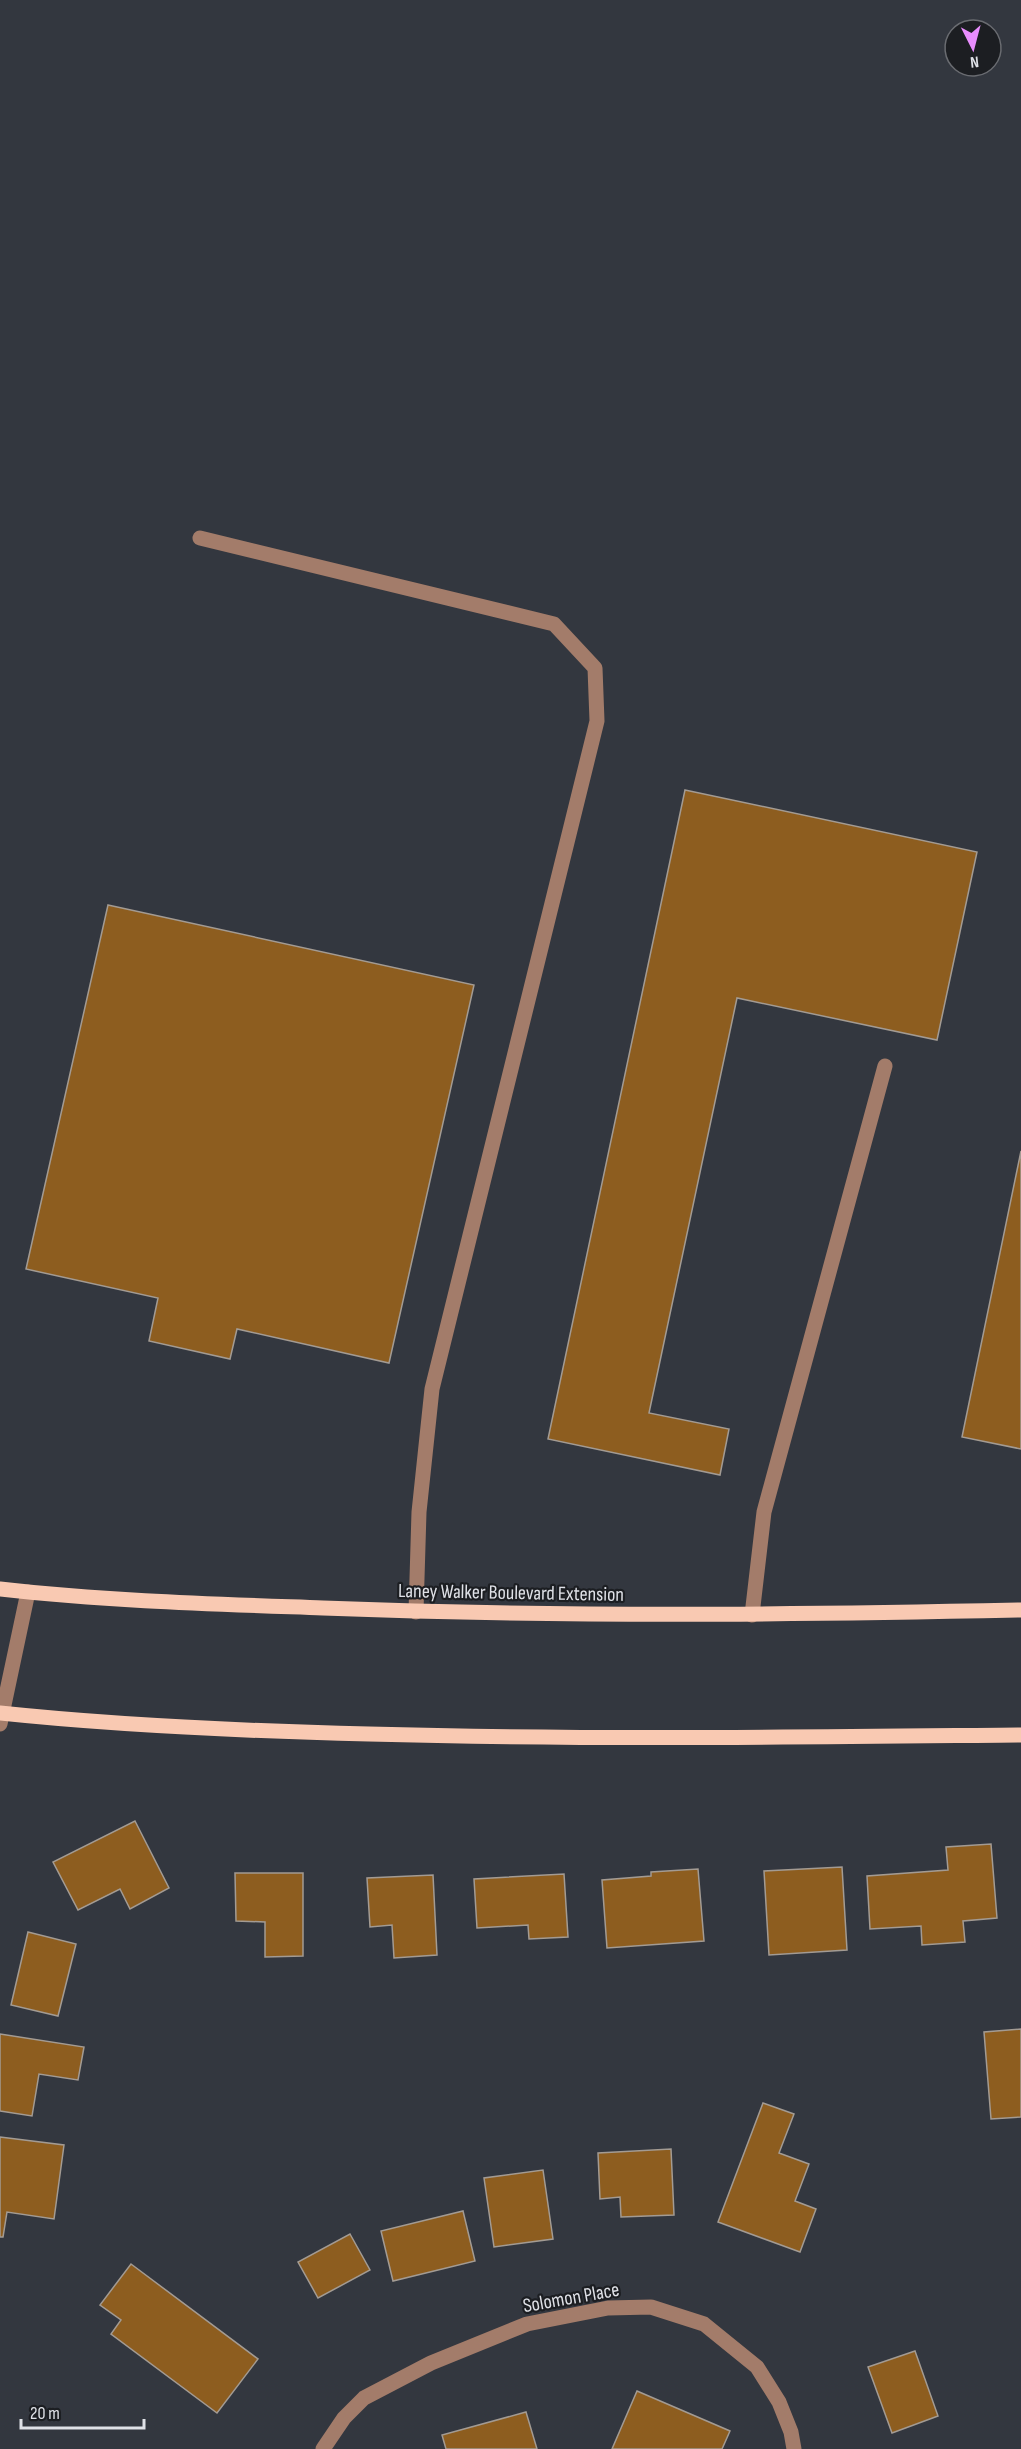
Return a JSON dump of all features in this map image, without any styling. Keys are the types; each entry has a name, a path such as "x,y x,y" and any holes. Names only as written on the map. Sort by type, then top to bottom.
{"main road":[{"name":"Laney Walker Boulevard Extension","path":"0,1589 188,1603 573,1616 1021,1610"},
{"path":"1,1717 213,1730 511,1738 1021,1734"}],"street":[{"path":"200,538 554,624 595,668 597,721 432,1389 419,1512 416,1612"},
{"path":"752,1615 764,1512 885,1066"},
{"path":"1,1717 28,1592"},
{"name":"Solomon Place","path":"323,2449 345,2418 364,2398 431,2363 527,2324 608,2308 651,2307 704,2324 757,2367 779,2402 791,2432 794,2449"}],"building":[{"path":"685,790 977,852 937,1040 737,998 649,1413 729,1429 720,1475 548,1439"},
{"path":"108,905 474,985 389,1363 237,1329 230,1359 149,1341 158,1298 26,1269"},
{"path":"1021,1151 1021,1449 962,1437"},
{"path":"135,1821 169,1888 130,1909 120,1889 78,1910 53,1862"},
{"path":"991,1844 997,1918 963,1921 965,1942 922,1945 921,1926 870,1929 867,1876 948,1870 946,1847"},
{"path":"842,1867 847,1950 769,1955 764,1871"},
{"path":"698,1869 704,1941 607,1948 602,1880 651,1876 651,1872"},
{"path":"235,1873 303,1873 303,1956 265,1957 265,1922 236,1921"},
{"path":"564,1874 568,1937 529,1939 528,1925 477,1928 474,1879"},
{"path":"433,1875 437,1955 394,1958 392,1925 370,1927 367,1878"},
{"path":"28,1932 76,1944 58,2016 11,2005"},
{"path":"1021,2029 1021,2117 991,2119 984,2032"},
{"path":"0,2034 84,2047 78,2080 39,2074 32,2116 0,2111"},
{"path":"763,2103 794,2114 779,2153 809,2164 795,2201 816,2209 800,2252 718,2222"},
{"path":"0,2137 64,2145 54,2219 7,2212 3,2237 0,2237"},
{"path":"671,2149 674,2215 621,2217 620,2197 600,2199 598,2153"},
{"path":"543,2170 553,2239 494,2247 484,2178"},
{"path":"463,2211 475,2261 393,2281 381,2231"},
{"path":"350,2234 370,2270 318,2298 298,2262"},
{"path":"131,2264 258,2359 217,2413 111,2334 121,2320 100,2305"},
{"path":"915,2351 938,2416 892,2433 868,2367"},
{"path":"637,2391 730,2431 722,2449 612,2449"},
{"path":"526,2412 537,2449 446,2449 442,2435"}]}
